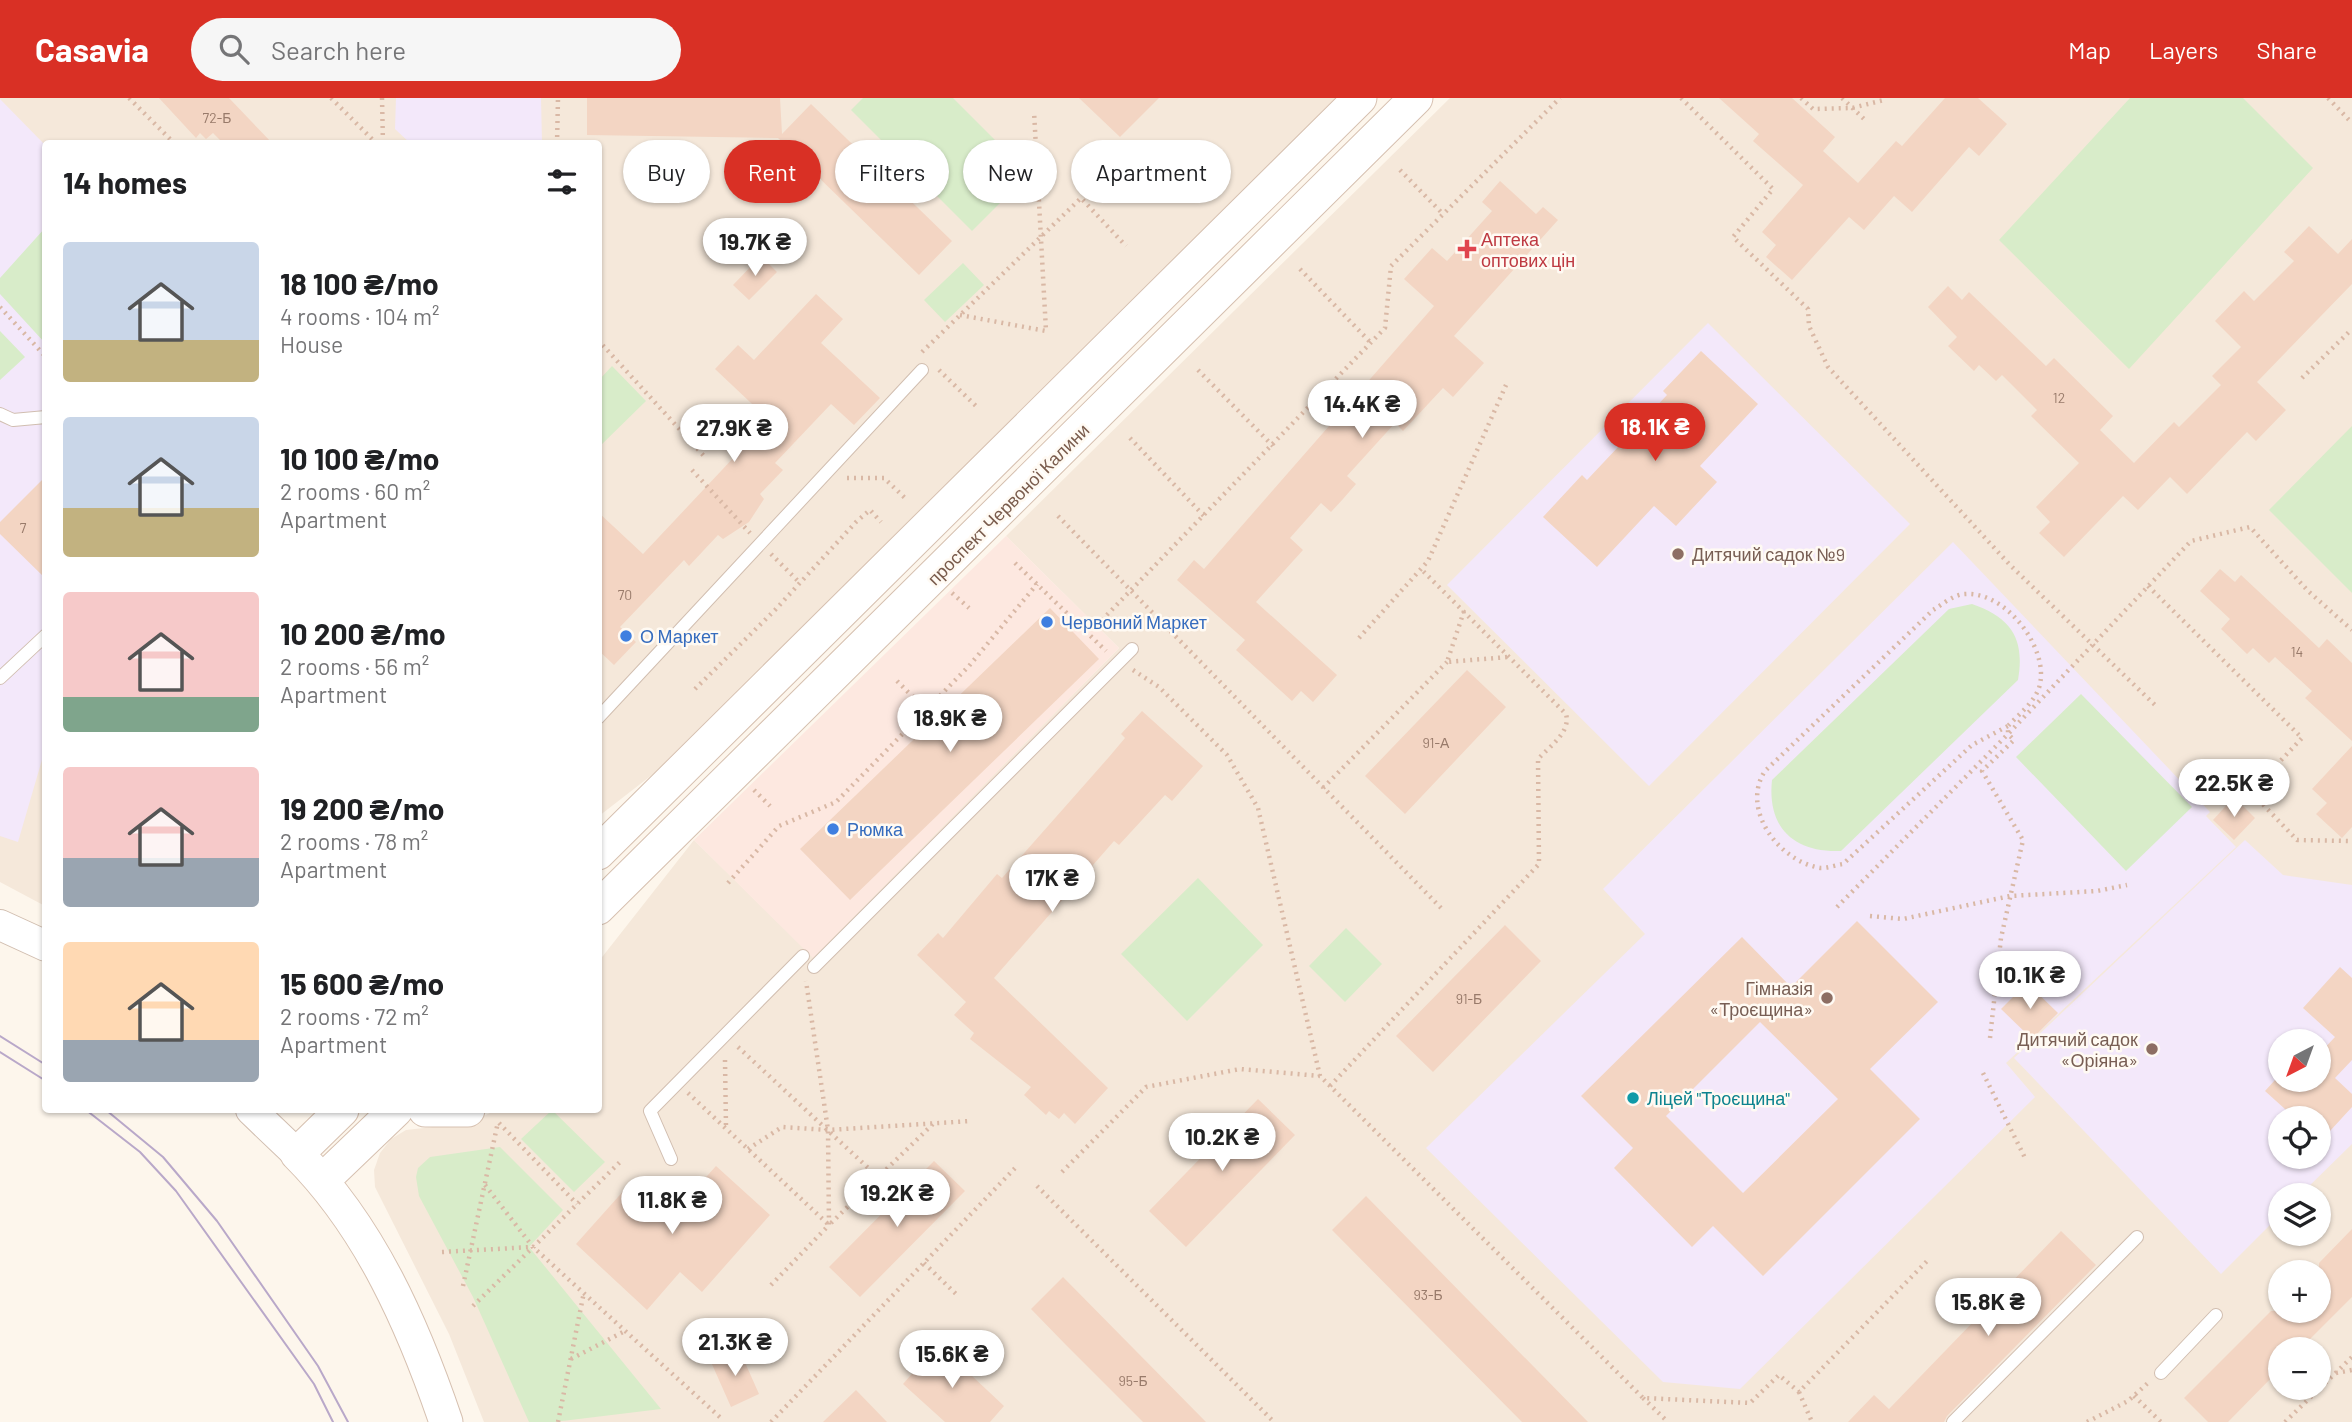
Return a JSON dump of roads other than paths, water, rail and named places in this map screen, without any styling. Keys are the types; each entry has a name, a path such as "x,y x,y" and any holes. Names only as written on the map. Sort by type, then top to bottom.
{"main road":[{"path":"602,849 1360,98"},
{"name":"проспект Червоної Калини","path":"602,904 1416,98"},
{"path":"339,1113 297,1154 323,1180 347,1211 410,1325 446,1422"},
{"path":"323,1180 393,1113"}],"street":[{"path":"0,925 42,944"},
{"path":"254,1113 297,1154"}],"lane":[{"path":"602,714 922,370"},
{"path":"0,414 13,420 42,417"},
{"path":"0,678 42,639"},
{"path":"814,967 1132,649"},
{"path":"671,1159 650,1111 803,956"},
{"path":"1954,1422 2137,1237"},
{"path":"2161,1373 2216,1315"}],"tram line":[{"path":"0,1036 42,1062"},
{"path":"0,1052 42,1078"},
{"path":"90,1113 140,1152 176,1191 314,1384 333,1422"},
{"path":"110,1113 163,1157 217,1221 318,1366 348,1422"}],"place":[{"name":"Аптека оптових цін","path":"1467,249"},
{"name":"Дитячий садок №9","path":"1678,554"},
{"name":"Червоний Маркет","path":"1047,622"},
{"name":"О Маркет","path":"626,636"},
{"name":"Рюмка","path":"833,829"},
{"name":"Гімназія «Троєщина»","path":"1827,998"},
{"name":"Дитячий садок «Оріяна»","path":"2152,1049"},
{"name":"Ліцей \"Троєщина\"","path":"1633,1098"}]}
